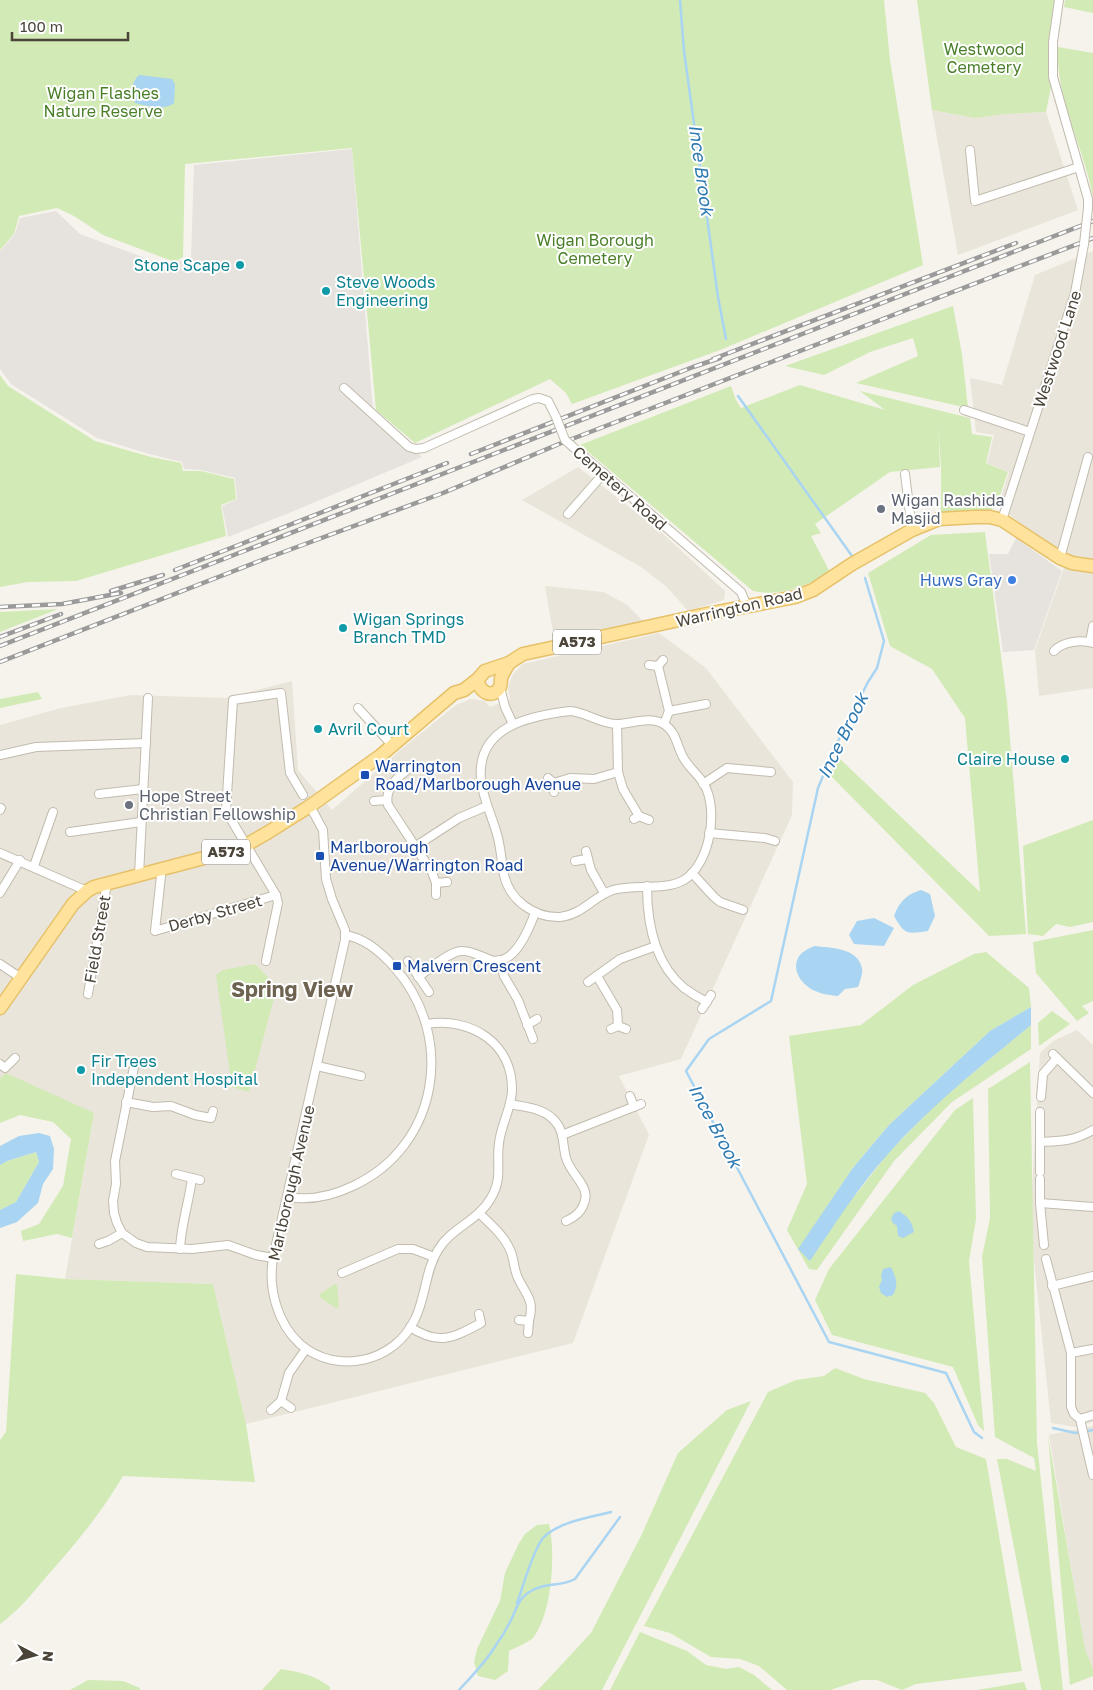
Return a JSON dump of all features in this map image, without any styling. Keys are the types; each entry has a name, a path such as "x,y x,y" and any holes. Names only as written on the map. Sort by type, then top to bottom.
{"main road":[{"name":"Warrington Road","path":"490,686 482,673 508,663 522,654 795,597 813,590 852,564 912,530 939,519 990,517 1002,520 1060,558 1072,563 1093,566"},
{"path":"490,686 508,663"},
{"name":"A573","path":"0,1008 73,904 87,891 107,883 219,854 246,845 281,825 304,794 393,746 454,693 490,686"}],"street":[{"name":"Westwood Lane","path":"1002,520 1075,293 1088,208 1088,199 1053,76 1053,42 1059,0"},
{"path":"970,150 975,202 1079,167"},
{"name":"Cemetery Road","path":"344,388 409,448 416,449 424,448 532,399 539,398 548,401 565,440 741,592 747,606"},
{"path":"964,410 1030,432"},
{"path":"1060,558 1088,457"},
{"path":"568,514 604,472"},
{"path":"906,474 912,530"},
{"path":"1054,651 1063,644 1092,643 1093,626"},
{"path":"649,665 660,663 669,711 664,724"},
{"path":"490,686 514,724"},
{"path":"490,686 505,707"},
{"name":"Marlborough Avenue","path":"246,845 226,811 233,700 281,693 290,773 304,794 323,830 326,879 345,935 345,946 273,1258 271,1275 274,1297 288,1330 306,1349 318,1356 331,1360 359,1361 378,1355 391,1348 402,1338 418,1313 434,1257 448,1237 480,1213 492,1197 498,1182 500,1168 499,1142 512,1091 510,1076 504,1058 494,1044 482,1034 461,1024 448,1022 427,1024"},
{"path":"139,875 148,698"},
{"path":"669,711 706,704"},
{"path":"358,708 393,746"},
{"path":"570,711 586,714 608,723 646,721 664,724 674,735 683,758 703,784 710,803 711,821 704,856 692,873 677,883 623,887 604,893 579,911 560,917 535,913 517,899 507,883 501,848 481,781 483,757 487,746 501,731 514,724 548,713 570,711"},
{"path":"617,724 618,772 623,789 636,818 649,820"},
{"path":"0,755 36,747 146,743"},
{"path":"412,767 401,770 391,787 387,800 388,805 432,872 436,883 436,895"},
{"path":"703,784 727,768 761,767 771,772"},
{"path":"554,792 551,781 570,778 594,779 618,772"},
{"path":"99,794 143,789"},
{"path":"374,801 387,800"},
{"path":"416,846 459,818 487,806"},
{"path":"34,866 53,812"},
{"path":"70,832 141,822"},
{"path":"709,833 765,835 775,841"},
{"path":"246,845 276,895 278,903 266,961"},
{"path":"0,853 34,866 87,891"},
{"path":"575,861 586,855 604,893"},
{"path":"0,893 20,860"},
{"name":"Derby Street","path":"160,869 161,876 155,931 276,895"},
{"path":"692,873 720,902 743,910"},
{"path":"436,883 447,882"},
{"name":"Field Street","path":"88,994 107,883"},
{"path":"647,886 648,915 656,946 663,963 669,973 705,1006 712,995"},
{"path":"418,976 452,954 461,951 491,960 500,960 508,956 520,944 527,933 535,913"},
{"path":"287,1197 305,1199 336,1193 361,1182 388,1164 409,1138 420,1118 428,1093 431,1053 427,1024 415,994 389,961 367,944 345,935"},
{"path":"588,982 620,959 656,946"},
{"path":"500,960 504,976 518,1000 533,1039"},
{"path":"408,961 429,992"},
{"path":"0,964 21,978"},
{"path":"597,976 617,1010 614,1027 626,1029"},
{"path":"527,1025 537,1019"},
{"path":"1041,1097 1043,1074 1055,1056 1093,1093"},
{"path":"0,1064 5,1068 15,1058"},
{"path":"134,1066 115,1160 116,1184 113,1201 115,1218 122,1232 136,1243 147,1247 192,1249 228,1245 256,1255 273,1258"},
{"path":"317,1066 361,1076"},
{"path":"562,1135 637,1106 630,1096"},
{"path":"126,1102 153,1107 171,1106 194,1115 211,1118"},
{"path":"510,1104 546,1114 556,1123 562,1135 569,1165 584,1186 586,1195 581,1209 574,1217 565,1221"},
{"path":"1040,1112 1040,1203 1044,1246"},
{"path":"1040,1142 1079,1138 1093,1130"},
{"path":"176,1174 196,1179 181,1229 180,1249"},
{"path":"1040,1203 1093,1207"},
{"path":"480,1213 503,1237 510,1251 517,1276 530,1300 532,1312 528,1333"},
{"path":"99,1244 108,1241 122,1232"},
{"path":"342,1273 352,1273 398,1249 413,1249 434,1257"},
{"path":"1046,1259 1071,1353 1071,1407 1074,1414 1081,1421 1087,1455 1093,1475"},
{"path":"1052,1286 1093,1276"},
{"path":"479,1314 481,1323"},
{"path":"410,1328 429,1338 442,1339 491,1320"},
{"path":"519,1320 529,1321"},
{"path":"270,1410 281,1401 289,1373 306,1349"},
{"path":"1071,1353 1093,1349"},
{"path":"281,1401 291,1408"},
{"path":"1081,1421 1093,1415"}],"shaded area":[{"path":"932,110 975,118 1046,112 1078,210 958,255"},
{"path":"352,149 373,410 422,457 228,537 222,506 237,499 235,478 201,470 184,469 182,462 97,438 11,384 0,369 0,251 15,234 20,218 56,211 80,234 167,266 191,257 194,165"},
{"path":"1093,251 1093,688 1039,696 1035,650 1063,571 1066,557 998,506 1009,472 987,463 994,435 976,432 970,378 1002,385 1035,275"},
{"path":"578,467 662,533 725,591 724,600 688,611 667,587 641,567 522,500"},
{"path":"1016,538 1062,571 1034,650 1003,652 989,554 1008,554"},
{"path":"545,586 603,592 626,604 644,622 554,638"},
{"path":"659,633 706,668 793,782 792,815 681,1059 619,1076 649,1135 573,1343 246,1424 213,1284 65,1279 94,1113 0,1080 0,725 61,708 131,695 226,698 292,681 298,770 332,810 404,747 456,705 471,699 485,701 490,707 510,699 508,688 513,674 523,664"},
{"path":"1077,1030 1093,1045 1093,1422 1075,1427 1051,1423 1030,1222 1040,1053 1053,1041"},
{"path":"1093,1426 1093,1671 1086,1657 1049,1435"}],"green space":[{"path":"0,0 884,0 890,60 923,265 720,350 572,404 566,393 550,379 415,443 376,410 352,148 185,164 183,257 175,262 103,235 74,216 57,208 19,216 14,234 0,250"},
{"name":"Westwood Cemetery","path":"917,0 1059,0 1053,77 1046,112 975,118 932,110"},
{"path":"1065,0 1093,0 1093,13 1064,7"},
{"path":"1058,47 1093,53 1093,197 1089,178 1065,104 1058,66"},
{"path":"953,306 962,354 968,408 856,383 918,356 913,338 870,352 824,375 785,366"},
{"path":"0,375 8,386 95,441 151,457 181,463 183,471 201,471 234,479 236,499 221,505 226,536 76,581 28,582 0,587"},
{"path":"800,385 885,410 860,391 970,418 972,434 992,437 986,463 1008,472 996,507 982,514 941,514 941,466 938,425 940,467 890,472 815,524 821,533 811,536 830,572 812,582 793,589 774,593 753,591 580,445 731,386 741,408"},
{"path":"985,532 1007,702 1026,934 989,936 828,773 839,758 980,892 965,718 932,669 890,646 868,573 931,535"},
{"path":"58,609 0,632 0,612"},
{"path":"38,692 42,699 0,708 0,699"},
{"path":"1093,820 1093,922 1070,927 1056,924 1043,936 1028,934 1023,846"},
{"path":"1093,930 1093,1001 1082,1006 1089,1013 1077,1021 1036,973 1033,942"},
{"path":"986,952 1029,988 1031,1007 990,1031 889,1125 852,1169 798,1250 787,1230 807,1184 789,1036 861,1025 913,985 974,954"},
{"path":"255,964 277,987 249,1092 232,1087 216,975 223,970"},
{"path":"1052,1011 1070,1024 1039,1046 1038,1023"},
{"path":"1031,1025 1031,1049 952,1102 894,1161 817,1270 809,1269 798,1250 857,1193 889,1152 939,1101"},
{"path":"1030,1062 1037,1443 1063,1690 1042,1690 1041,1688 997,1459 1007,1459 1036,1471 1034,1458 995,1437 982,1257 990,1218 988,1089"},
{"path":"6,1073 94,1113 72,1238 57,1234 23,1241 21,1231 39,1224 63,1186 71,1139 53,1122 20,1115 0,1123 0,1078"},
{"path":"973,1098 976,1219 969,1261 984,1431 978,1425 953,1367 832,1335 815,1300 829,1269 955,1110"},
{"path":"36,1152 39,1162 16,1202 0,1210 0,1165"},
{"path":"16,1274 65,1279 213,1284 246,1424 255,1482 123,1476 97,1516 77,1541 13,1614 0,1624 0,1440 6,1432"},
{"path":"335,1284 337,1285 339,1306 337,1309 320,1296 320,1294"},
{"path":"835,1368 864,1379 925,1393 934,1403 956,1447 986,1459 1022,1671 916,1684 902,1690 877,1680 861,1680 830,1690 787,1690 759,1666 740,1659 711,1657 670,1633 644,1626 768,1392 796,1380 824,1376"},
{"path":"751,1401 602,1690 538,1690 591,1633 641,1536 678,1453 727,1410"},
{"path":"1048,1436 1085,1649 1093,1669 1093,1676 1070,1685"},
{"path":"549,1524 552,1551 551,1583 539,1627 531,1640 509,1651 508,1671 495,1680 478,1676 474,1662 477,1649 500,1601 505,1573 519,1543 525,1534 537,1525"},
{"path":"640,1632 687,1651 706,1665 726,1669 739,1667 754,1675 772,1690 610,1690"},
{"path":"281,1669 312,1677 330,1687 330,1690 262,1690"},
{"path":"88,1680 123,1681 140,1688 140,1690 70,1690"},
{"path":"1024,1682 1027,1690 977,1690"}],"water":[{"path":"139,75 172,79 175,84 174,103 161,107 135,103 132,89 134,81"},
{"path":"921,890 930,894 935,916 928,931 910,933 901,927 894,916 904,899"},
{"path":"874,918 894,928 884,946 854,944 849,935 857,921"},
{"path":"814,946 835,948 855,956 862,968 858,987 845,989 838,996 820,993 808,987 800,979 796,964 801,954"},
{"path":"1031,1007 1031,1025 957,1086 905,1135 857,1192 810,1261 798,1249 852,1169 889,1125 990,1031"},
{"path":"39,1133 50,1136 54,1149 53,1169 43,1184 38,1203 17,1222 0,1228 0,1210 16,1202 39,1162 36,1152 0,1165 0,1146 19,1136"},
{"path":"899,1211 909,1220 914,1232 903,1238 898,1236 897,1226 891,1219 894,1213"},
{"path":"891,1267 896,1288 893,1295 887,1297 881,1293 879,1287 883,1269"}],"waterway":[{"name":"Ince Brook","path":"680,0 684,51 718,297 726,339"},
{"name":"Ince Brook","path":"738,396 852,556"},
{"name":"Ince Brook","path":"865,578 884,641 877,668 836,745 818,788 771,1001 709,1039 686,1071 829,1342 946,1373 974,1432 982,1438"},
{"name":"Ince Brook","path":"1053,1428 1075,1433 1093,1430"},
{"path":"517,1603 539,1544 549,1532 584,1518 611,1512"},
{"path":"459,1690 479,1669 492,1651 507,1628 523,1597 536,1588 575,1579 620,1517"}],"railway":[{"path":"0,646 1093,221"},
{"path":"0,662 262,560 443,493 559,444 1093,238"},
{"path":"713,359 1016,243"},
{"path":"471,454 720,358"},
{"path":"175,570 447,463"},
{"path":"111,591 163,575"},
{"path":"0,607 62,604 121,593"},
{"path":"0,637 61,614"}],"place":[{"name":"Stone Scape","path":"240,265"},
{"name":"Steve Woods Engineering","path":"326,291"},
{"name":"Wigan Rashida Masjid","path":"881,509"},
{"name":"Huws Gray","path":"1012,580"},
{"name":"Wigan Springs Branch TMD","path":"343,628"},
{"name":"Avril Court","path":"318,729"},
{"name":"Claire House","path":"1065,759"},
{"name":"Warrington Road/Marlborough Avenue","path":"365,775"},
{"name":"Hope Street Christian Fellowship","path":"129,805"},
{"name":"Marlborough Avenue/Warrington Road","path":"320,856"},
{"name":"Malvern Crescent","path":"397,966"},
{"name":"Fir Trees Independent Hospital","path":"81,1070"}],"district":[{"name":"Spring View","path":"292,990"}],"park label":[{"name":"Wigan Flashes Nature Reserve","path":"103,102"},
{"name":"Wigan Borough Cemetery","path":"595,249"}]}
